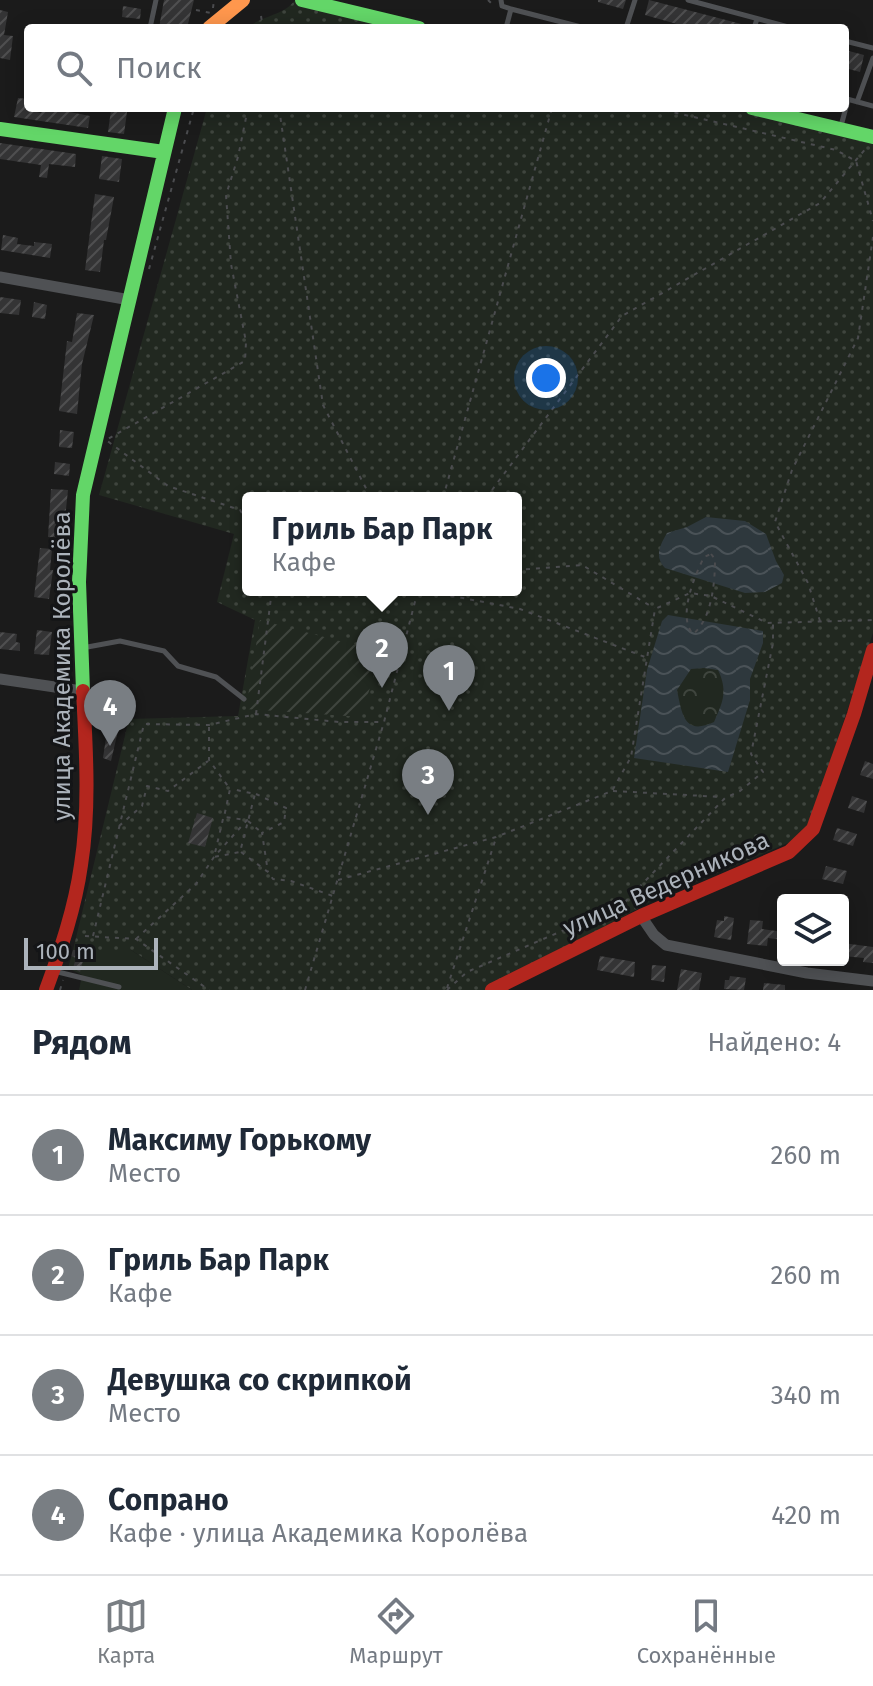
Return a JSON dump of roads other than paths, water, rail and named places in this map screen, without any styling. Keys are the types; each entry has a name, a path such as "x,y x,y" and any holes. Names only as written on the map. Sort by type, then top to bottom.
{"street":[{"path":"213,23 226,0"},
{"path":"213,23 243,0"},
{"path":"302,0 402,24"},
{"name":"улица Академика Королёва","path":"46,990 59,972 83,854 85,815 79,545 83,495 174,112"},
{"path":"769,112 873,138"},
{"path":"0,129 164,152"},
{"path":"0,277 130,300"},
{"name":"улица Ведерникова","path":"492,990 641,916 789,852 813,829 873,650"},
{"path":"0,679 82,691"},
{"path":"641,916 654,935 666,945 807,973 873,981"}],"lane":[{"path":"151,24 156,0"},
{"path":"501,0 502,6 569,24"},
{"path":"627,24 635,0"},
{"path":"688,0 776,24"},
{"path":"507,24 511,9"},
{"path":"755,24 757,19"},
{"path":"849,42 873,48"},
{"path":"857,102 873,58"},
{"path":"849,100 873,106"},
{"path":"840,129 843,112"},
{"path":"81,649 120,641 164,651 178,666 216,677 244,699"},
{"path":"59,972 119,987"}],"water":[{"path":"706,517 745,521 766,534 784,575 782,583 765,592 745,593 665,568 659,555 667,533"},
{"path":"668,615 763,631 763,643 750,679 750,700 728,772 634,758 647,670 662,621","holes":["691,669 718,670 723,696 714,722 704,726 690,724 683,714 677,690"]}],"place":[{"name":"Гриль Бар Парк","path":"382,688"},
{"name":"Максиму Горькому","path":"449,711"},
{"name":"Сопрано","path":"110,746"},
{"name":"Девушка со скрипкой","path":"428,815"}]}
